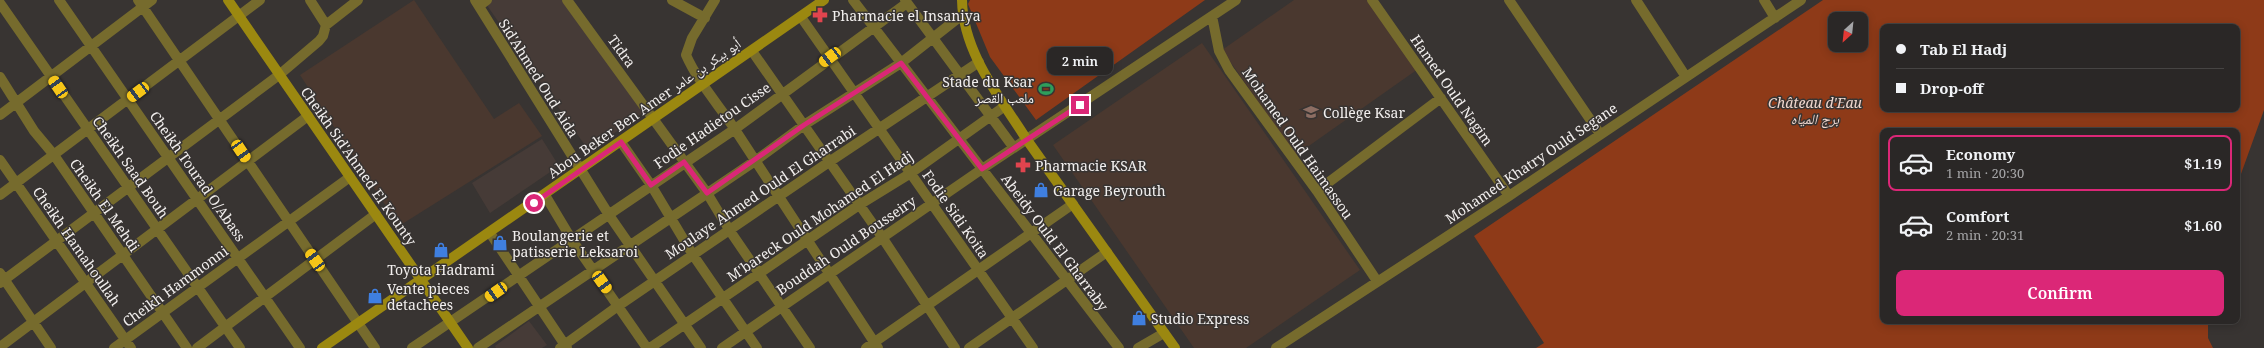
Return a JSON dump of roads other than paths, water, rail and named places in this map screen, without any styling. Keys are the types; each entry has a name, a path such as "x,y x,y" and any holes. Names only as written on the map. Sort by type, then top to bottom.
{"street":[{"name":"Cheikh Tourad O/Abass","path":"59,0 300,348"},
{"path":"0,115 91,46 140,4 152,0"},
{"name":"Cheikh Sid'Ahmed El Kounty","path":"228,0 468,348"},
{"path":"0,195 260,0"},
{"path":"310,0 326,25"},
{"path":"51,348 2,279 56,241 279,75 319,41 323,36 326,25 358,0"},
{"name":"Tidra","path":"567,0 655,119 707,193 730,231 810,348"},
{"path":"672,0 705,18"},
{"path":"715,0 692,38 686,55 695,74 704,84 735,129 829,274 873,346 1073,204"},
{"name":"Abou Beker Ben Amer أبو بيكر بن عامر","path":"322,348 358,322 422,281 824,0"},
{"name":"Abeidy Ould El Gharraby","path":"853,0 1119,348"},
{"path":"962,0 962,15 969,39 979,62 1005,106 1027,140 1175,348"},
{"name":"Bouddah Ould Bousseiry","path":"722,348 746,330 982,169 1235,0"},
{"name":"Hamed Ould Nagim","path":"1372,0 1509,196"},
{"path":"1509,0 1600,134"},
{"path":"1636,0 1686,77"},
{"path":"1764,0 1775,18"},
{"name":"Mohamed Khatry Ould Segane","path":"1276,348 1509,196 1801,0"},
{"name":"Cheikh Saad Bouh","path":"0,1 240,348"},
{"path":"906,1 1014,148"},
{"name":"Fodie Hadietou Cisse","path":"412,348 609,215 684,162 735,129 830,57 874,27 906,1"},
{"name":"Sid'Ahmed Oud Aida","path":"480,2 580,170 609,215 701,348"},
{"path":"140,4 180,60 288,222 375,348"},
{"path":"478,348 755,161 804,125 901,63 962,15"},
{"name":"Mohamed Ould Haimassou","path":"1212,16 1217,46 1222,59 1317,191 1377,281"},
{"name":"Fodie Sidi Koita","path":"801,17 830,57 878,129 911,173 1033,348"},
{"path":"752,50 781,94 882,237 926,307 955,348"},
{"name":"Moulaye Ahmed Ould El Gharrabi","path":"564,347 618,306 926,96 979,62"},
{"name":"Cheikh El Mehdi","path":"0,77 34,131 54,155 187,348"},
{"path":"1317,191 1441,98"},
{"name":"M'bareck Ould Mohamed El Hadj","path":"650,348 859,205 911,173 960,140 1005,106"},
{"path":"0,347 308,116"},
{"path":"621,142 651,185 693,255 757,348"},
{"name":"Cheikh Hamahoullah","path":"0,160 128,344"},
{"name":"Cheikh Hammonni","path":"114,348 128,344 162,313 350,177"},
{"path":"545,195 572,240 647,348"},
{"path":"197,348 376,214"},
{"path":"490,233 539,306 564,347"},
{"path":"969,348 1107,252"},
{"path":"1138,348 1164,333"}],"place":[{"name":"Pharmacie el Insaniya","path":"820,15"},
{"name":"Stade du Ksar ملعب القصر","path":"1046,89"},
{"name":"Collège Ksar","path":"1311,112"},
{"name":"Pharmacie KSAR","path":"1023,165"},
{"name":"Garage Beyrouth","path":"1041,190"},
{"name":"Boulangerie et patisserie Leksaroi","path":"500,243"},
{"name":"Toyota Hadrami","path":"441,250"},
{"name":"Vente pieces detachees","path":"375,296"},
{"name":"Studio Express","path":"1139,318"}],"park label":[{"name":"Château d'Eau برج المياه","path":"1815,110"}]}
